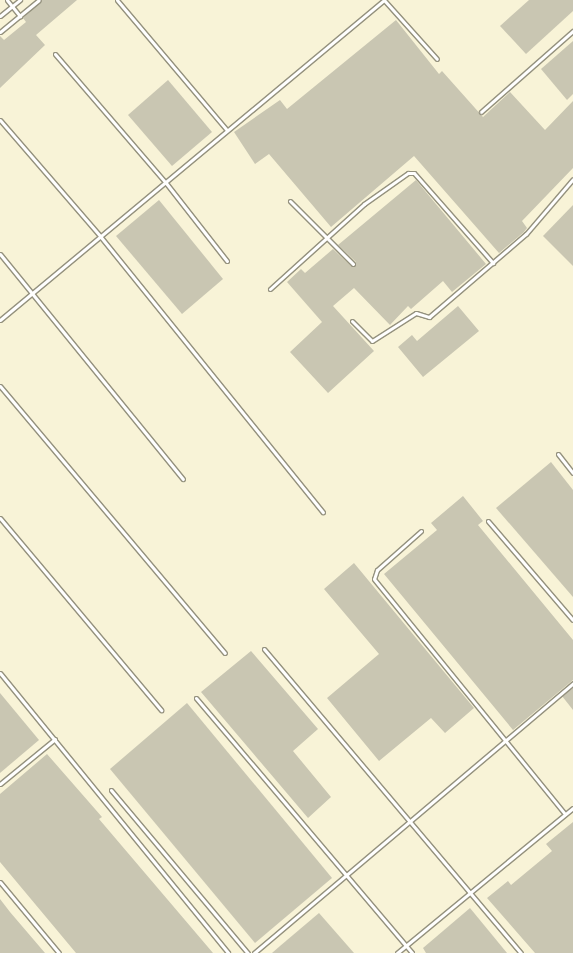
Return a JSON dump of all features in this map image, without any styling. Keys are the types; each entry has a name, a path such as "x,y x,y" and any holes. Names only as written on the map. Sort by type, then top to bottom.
{"lane":[{"path":"7,0 20,16"},
{"path":"0,16 20,0"},
{"path":"0,32 39,0"},
{"path":"117,0 227,130"},
{"path":"0,320 384,0 437,59"},
{"path":"480,112 573,31"},
{"path":"55,54 166,183 227,261"},
{"path":"0,120 100,236 323,512"},
{"path":"270,289 364,204 408,173 414,173 493,263"},
{"path":"352,321 372,341 416,313 429,317 526,234 573,179"},
{"path":"290,201 353,264"},
{"path":"0,254 183,479"},
{"path":"0,386 225,653"},
{"path":"558,454 573,473"},
{"path":"0,518 160,710"},
{"path":"488,521 573,620"},
{"path":"421,531 377,570 374,579 565,814"},
{"path":"264,649 521,953"},
{"path":"0,673 228,953"},
{"path":"254,953 345,874 573,683"},
{"path":"196,698 412,953"},
{"path":"0,784 55,739"},
{"path":"111,790 248,953"},
{"path":"397,953 469,892 572,810"},
{"path":"0,882 59,953"}],"shaded area":[{"path":"0,0 573,0 573,953 0,953"}],"building":[{"path":"42,0 77,0 36,35 45,45 0,88 0,36 4,40 26,22 23,18"},
{"path":"529,0 573,0 573,11 526,54 500,26"},
{"path":"396,20 439,74 442,71 483,117 510,92 545,130 573,101 573,168 522,221 527,228 524,232 499,253 414,156 331,227 269,154 255,164 234,132 280,100 287,109"},
{"path":"573,41 573,94 567,100 541,69"},
{"path":"168,80 212,132 172,166 128,115"},
{"path":"416,180 486,264 452,292 443,281 411,309 408,306 390,325 354,288 333,306 374,351 328,393 290,352 322,322 287,282 301,269 305,273 333,249 351,266 355,267 356,262 338,245"},
{"path":"159,200 223,279 182,314 116,236"},
{"path":"573,205 573,266 543,236"},
{"path":"458,306 479,331 423,377 398,347 412,335 417,341"},
{"path":"551,462 573,490 573,597 496,508"},
{"path":"463,496 483,521 478,525 573,640 573,680 513,730 384,574 437,530 431,523"},
{"path":"354,563 474,708 445,733 431,718 379,761 327,698 379,654 324,589"},
{"path":"251,651 318,729 293,751 331,797 308,818 201,692"},
{"path":"573,688 573,710 562,696"},
{"path":"0,693 39,740 0,773"},
{"path":"187,703 332,878 255,943 110,769"},
{"path":"47,754 102,817 99,819 213,953 76,953 0,862 0,794"},
{"path":"573,822 573,953 535,953 487,898 508,881 511,885 552,851 546,844"},
{"path":"0,899 10,912 45,953 0,953"},
{"path":"470,908 507,953 426,953 423,948"},
{"path":"319,913 354,953 272,953 280,946"}]}
